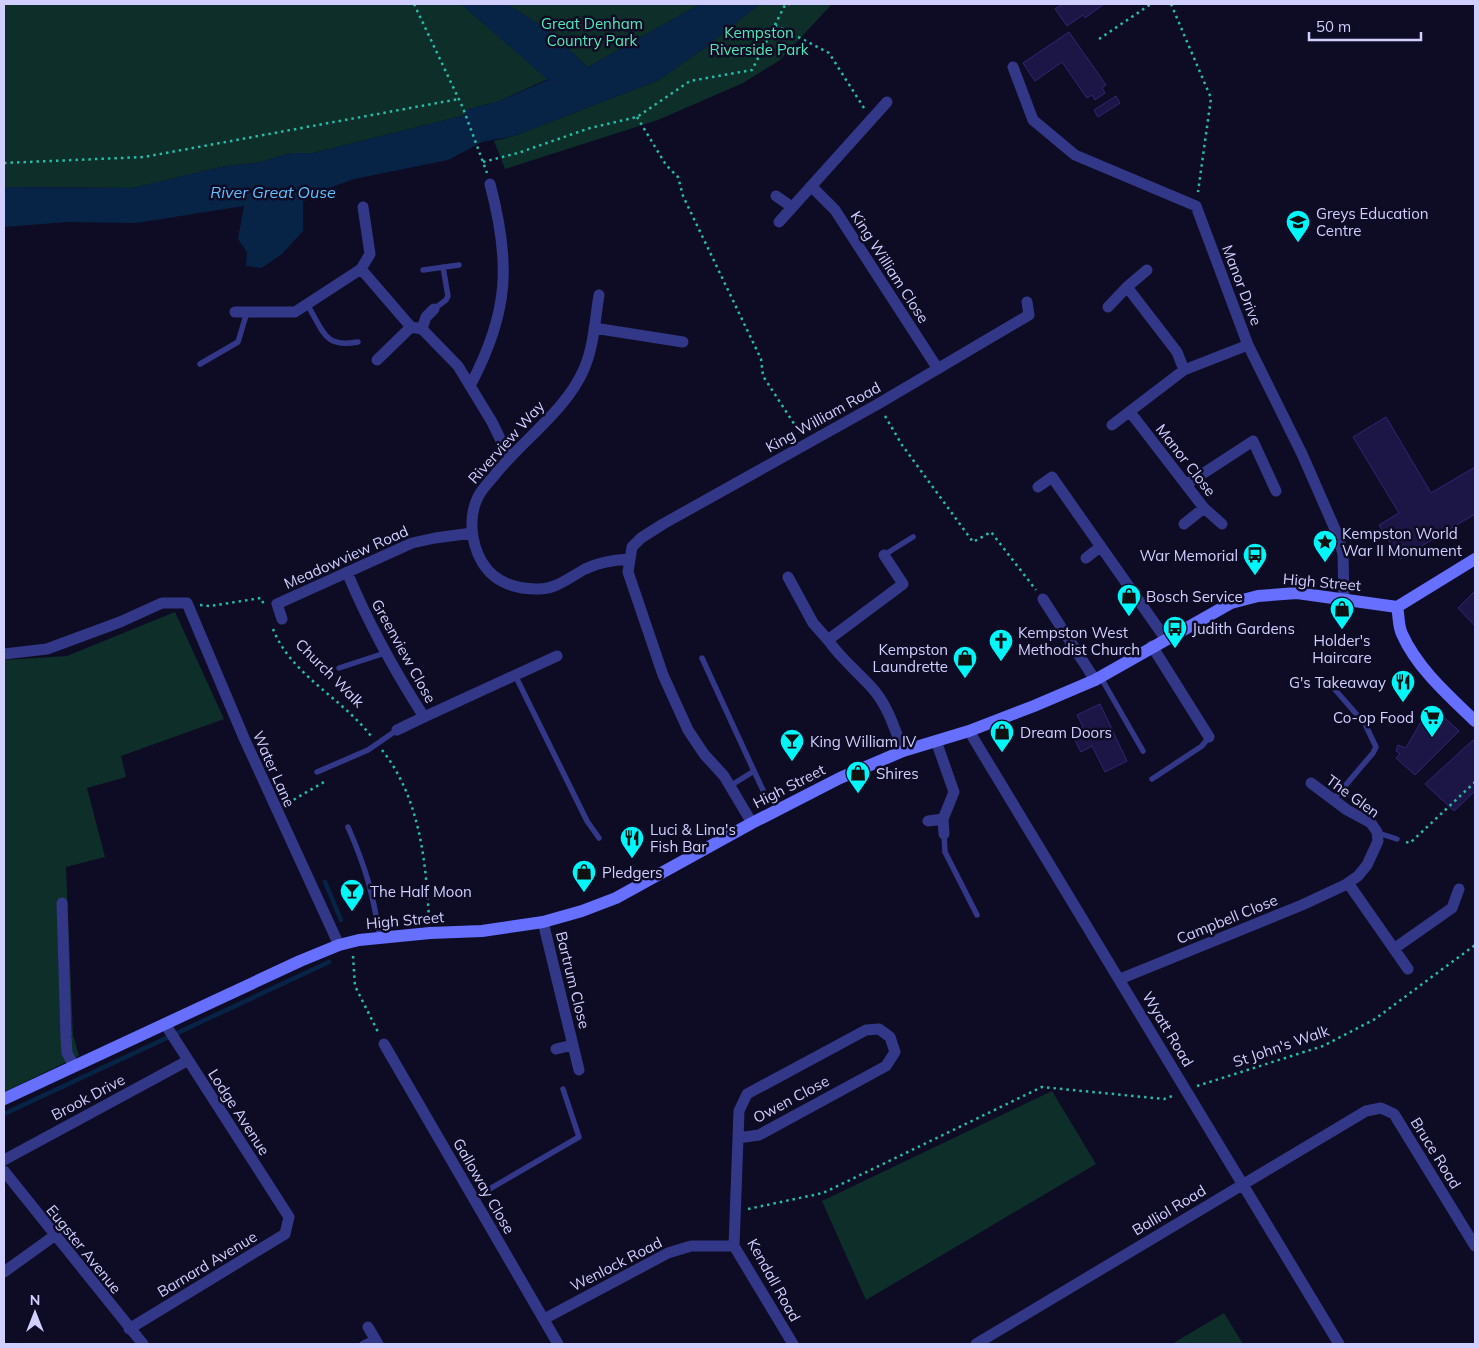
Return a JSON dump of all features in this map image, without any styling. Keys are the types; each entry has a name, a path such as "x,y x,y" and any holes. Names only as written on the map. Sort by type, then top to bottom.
{"main road":[{"path":"1475,559 1397,607 1401,633 1414,654 1444,692 1475,721"},
{"name":"High Street","path":"4,1099 74,1066 170,1032 339,945 358,940 430,933 482,931 543,922 582,911 616,898 752,823 840,778 903,751 969,731 1034,706 1098,678 1165,638 1231,603 1258,596 1297,593 1397,607"}],"street":[{"path":"1012,67 1033,120 1075,155 1196,206"},
{"path":"779,222 886,102"},
{"path":"871,119 881,126"},
{"path":"470,384 488,352 502,299 504,259 501,224 490,184"},
{"name":"King William Close","path":"811,186 835,210 938,368"},
{"path":"776,196 792,207"},
{"name":"Manor Drive","path":"1196,206 1248,344 1302,454 1338,536 1343,554 1344,599"},
{"path":"234,312 288,313 308,306 361,269 370,254 363,207"},
{"path":"361,269 416,328 458,366 470,384 509,457"},
{"path":"1108,307 1147,270"},
{"path":"1127,287 1177,352 1184,370"},
{"name":"Riverview Way","path":"600,295 584,369 568,396 509,457 478,496 472,513 472,533 478,554 488,571 502,583 520,588 539,590 562,583 586,569 607,560 629,559"},
{"name":"King William Road","path":"629,559 632,547 641,538 878,404 1029,315 1027,302"},
{"path":"376,360 416,328 434,309"},
{"path":"594,328 684,342"},
{"path":"1112,425 1184,370 1248,344"},
{"name":"Manor Close","path":"1130,412 1204,508 1222,524"},
{"path":"1187,484 1253,441 1276,492"},
{"path":"1038,488 1052,477 1165,638"},
{"path":"1184,524 1204,508"},
{"name":"Meadowview Road","path":"282,619 277,604 347,572 412,543 472,533"},
{"path":"1086,558 1100,547"},
{"path":"828,640 903,584 884,555"},
{"path":"629,559 628,572 666,682 688,730 730,786 752,823"},
{"name":"Greenview Close","path":"347,572 368,621 424,717"},
{"path":"788,577 813,623 840,657 873,689 888,712 903,751"},
{"path":"1043,599 1098,678"},
{"path":"4,654 47,649 120,622 162,603 186,603"},
{"name":"Water Lane","path":"186,603 244,738 339,945"},
{"path":"1152,646 1209,737"},
{"name":"Greenview Close","path":"397,730 557,656"},
{"name":"Wyatt Road","path":"969,731 1187,1089 1339,1344"},
{"path":"936,741 954,792 943,819 944,834"},
{"name":"The Glen","path":"1311,783 1333,800 1371,823 1377,832 1378,841 1367,865 1347,884"},
{"path":"928,821 943,819"},
{"path":"1347,884 1395,948 1408,969"},
{"name":"Campbell Close","path":"1120,979 1302,905 1347,884"},
{"path":"1395,948 1452,908 1459,888"},
{"path":"62,903 66,1038 68,1054 74,1066"},
{"name":"Bartrum Close","path":"543,922 578,1070"},
{"name":"Owen Close","path":"879,1029 890,1037 895,1052 886,1066 758,1135 738,1138 739,1111 747,1094 866,1030 879,1029"},
{"name":"Lodge Avenue","path":"170,1032 289,1217"},
{"name":"Galloway Close","path":"384,1044 558,1344"},
{"name":"Bartrum Close","path":"556,1049 573,1046"},
{"name":"Brook Drive","path":"4,1160 187,1061"},
{"name":"Balliol Road","path":"976,1344 1242,1183 1366,1111 1381,1108"},
{"name":"Bruce Road","path":"1381,1108 1394,1114 1403,1126 1475,1246"},
{"name":"Kendall Road","path":"738,1138 734,1246 793,1344"},
{"name":"Eugster Avenue","path":"4,1171 54,1236 143,1344"},
{"name":"Barnard Avenue","path":"130,1329 285,1234 289,1217"},
{"path":"4,1272 54,1236"},
{"name":"Wenlock Road","path":"544,1319 668,1253 691,1246 734,1246"},
{"path":"368,1326 376,1341"}],"lane":[{"path":"423,270 459,264"},
{"path":"434,309 446,300 448,296 443,267"},
{"path":"308,306 331,341 341,345 358,342"},
{"path":"200,364 238,342 247,312"},
{"path":"884,555 912,537"},
{"path":"339,668 385,653"},
{"path":"702,658 763,790"},
{"path":"514,675 587,820 599,838"},
{"path":"1098,678 1143,751"},
{"path":"1331,685 1365,724 1376,747 1333,800"},
{"path":"317,772 368,750 397,730"},
{"path":"1152,779 1202,746 1209,737"},
{"path":"730,786 754,771"},
{"path":"348,827 365,865 372,889 380,938"},
{"path":"1377,832 1397,839"},
{"path":"944,834 945,852 977,915"},
{"path":"474,1198 579,1137 562,1089"},
{"path":"362,1344 376,1341"}],"path":[{"path":"414,4 463,108 484,162 518,153 590,128 636,117 690,81 752,70 786,5 790,4"},
{"path":"1099,39 1151,4"},
{"path":"1171,4 1211,98 1196,206"},
{"path":"775,25 830,53 871,119"},
{"path":"4,163 144,157 459,99"},
{"path":"636,117 666,165 678,177 683,196 761,359 762,376 806,443"},
{"path":"878,404 902,446 973,542 991,532 1043,599"},
{"path":"186,603 210,606 261,598 265,607"},
{"name":"Church Walk","path":"272,625 279,643 303,670 365,728 377,743 386,755 410,798 427,872 430,933"},
{"path":"1397,839 1410,843 1475,782"},
{"path":"358,940 352,959 355,986 384,1044"},
{"name":"St John's Walk","path":"736,1212 823,1193 1042,1087 1164,1099 1187,1089 1323,1046 1375,1019 1475,945"}],"green space":[{"path":"4,4 461,4 548,79 499,101 466,110 466,114 462,116 313,153 291,153 261,162 221,167 133,188 4,187"},
{"name":"Great Denham Country Park","path":"507,4 700,4 588,67 546,29"},
{"name":"Kempston Riverside Park","path":"760,4 832,4 780,60 743,83 658,120 505,169 494,141 514,136 659,80 703,49"},
{"path":"175,612 224,719 121,756 126,777 87,788 105,857 66,867 73,1035 79,1056 4,1092 4,660 67,656"},
{"path":"1052,1091 1096,1164 866,1300 822,1201"},
{"path":"1224,1313 1243,1344 1172,1344"}],"water":[{"name":"River Great Ouse","path":"461,4 507,4 546,29 588,67 700,4 760,4 703,49 659,80 514,136 482,142 448,160 354,179 321,191 303,202 303,231 282,254 261,268 246,266 247,252 238,239 244,206 136,223 67,222 4,227 4,187 133,188 221,167 261,162 291,153 313,153 462,116 466,114 466,110 499,101 548,80"}],"building":[{"path":"1063,4 1104,4 1085,18 1083,15 1067,26 1055,9"},
{"path":"1069,32 1106,85 1102,88 1105,93 1095,100 1092,95 1087,98 1062,62 1035,81 1023,63"},
{"path":"1116,96 1120,103 1098,117 1094,110"},
{"path":"1386,417 1431,493 1475,467 1475,514 1400,559 1379,525 1399,513 1353,437"},
{"path":"1475,591 1475,626 1458,608"},
{"path":"1100,704 1127,761 1105,772 1092,746 1081,752 1071,732 1083,727 1077,715"},
{"name":"Co-op Food","path":"1434,708 1459,731 1415,775 1396,758 1400,754 1396,751 1398,745 1406,748 1422,720"},
{"path":"1473,740 1475,743 1475,791 1454,811 1425,784"}],"waterway":[{"path":"325,882 341,920"},
{"path":"4,1114 329,962"}],"place":[{"name":"Greys Education Centre","path":"1298,243"},
{"name":"Kempston World War II Monument","path":"1325,563"},
{"name":"War Memorial","path":"1255,576"},
{"name":"Bosch Service","path":"1129,617"},
{"name":"Holder's Haircare","path":"1342,630"},
{"name":"Judith Gardens","path":"1175,649"},
{"name":"Kempston West Methodist Church","path":"1001,662"},
{"name":"Kempston Laundrette","path":"965,679"},
{"name":"G's Takeaway","path":"1403,703"},
{"name":"Co-op Food","path":"1432,738"},
{"name":"Dream Doors","path":"1002,753"},
{"name":"King William IV","path":"792,762"},
{"name":"Shires","path":"858,794"},
{"name":"Luci & Lina's Fish Bar","path":"632,859"},
{"name":"Pledgers","path":"584,893"},
{"name":"The Half Moon","path":"352,912"}]}
